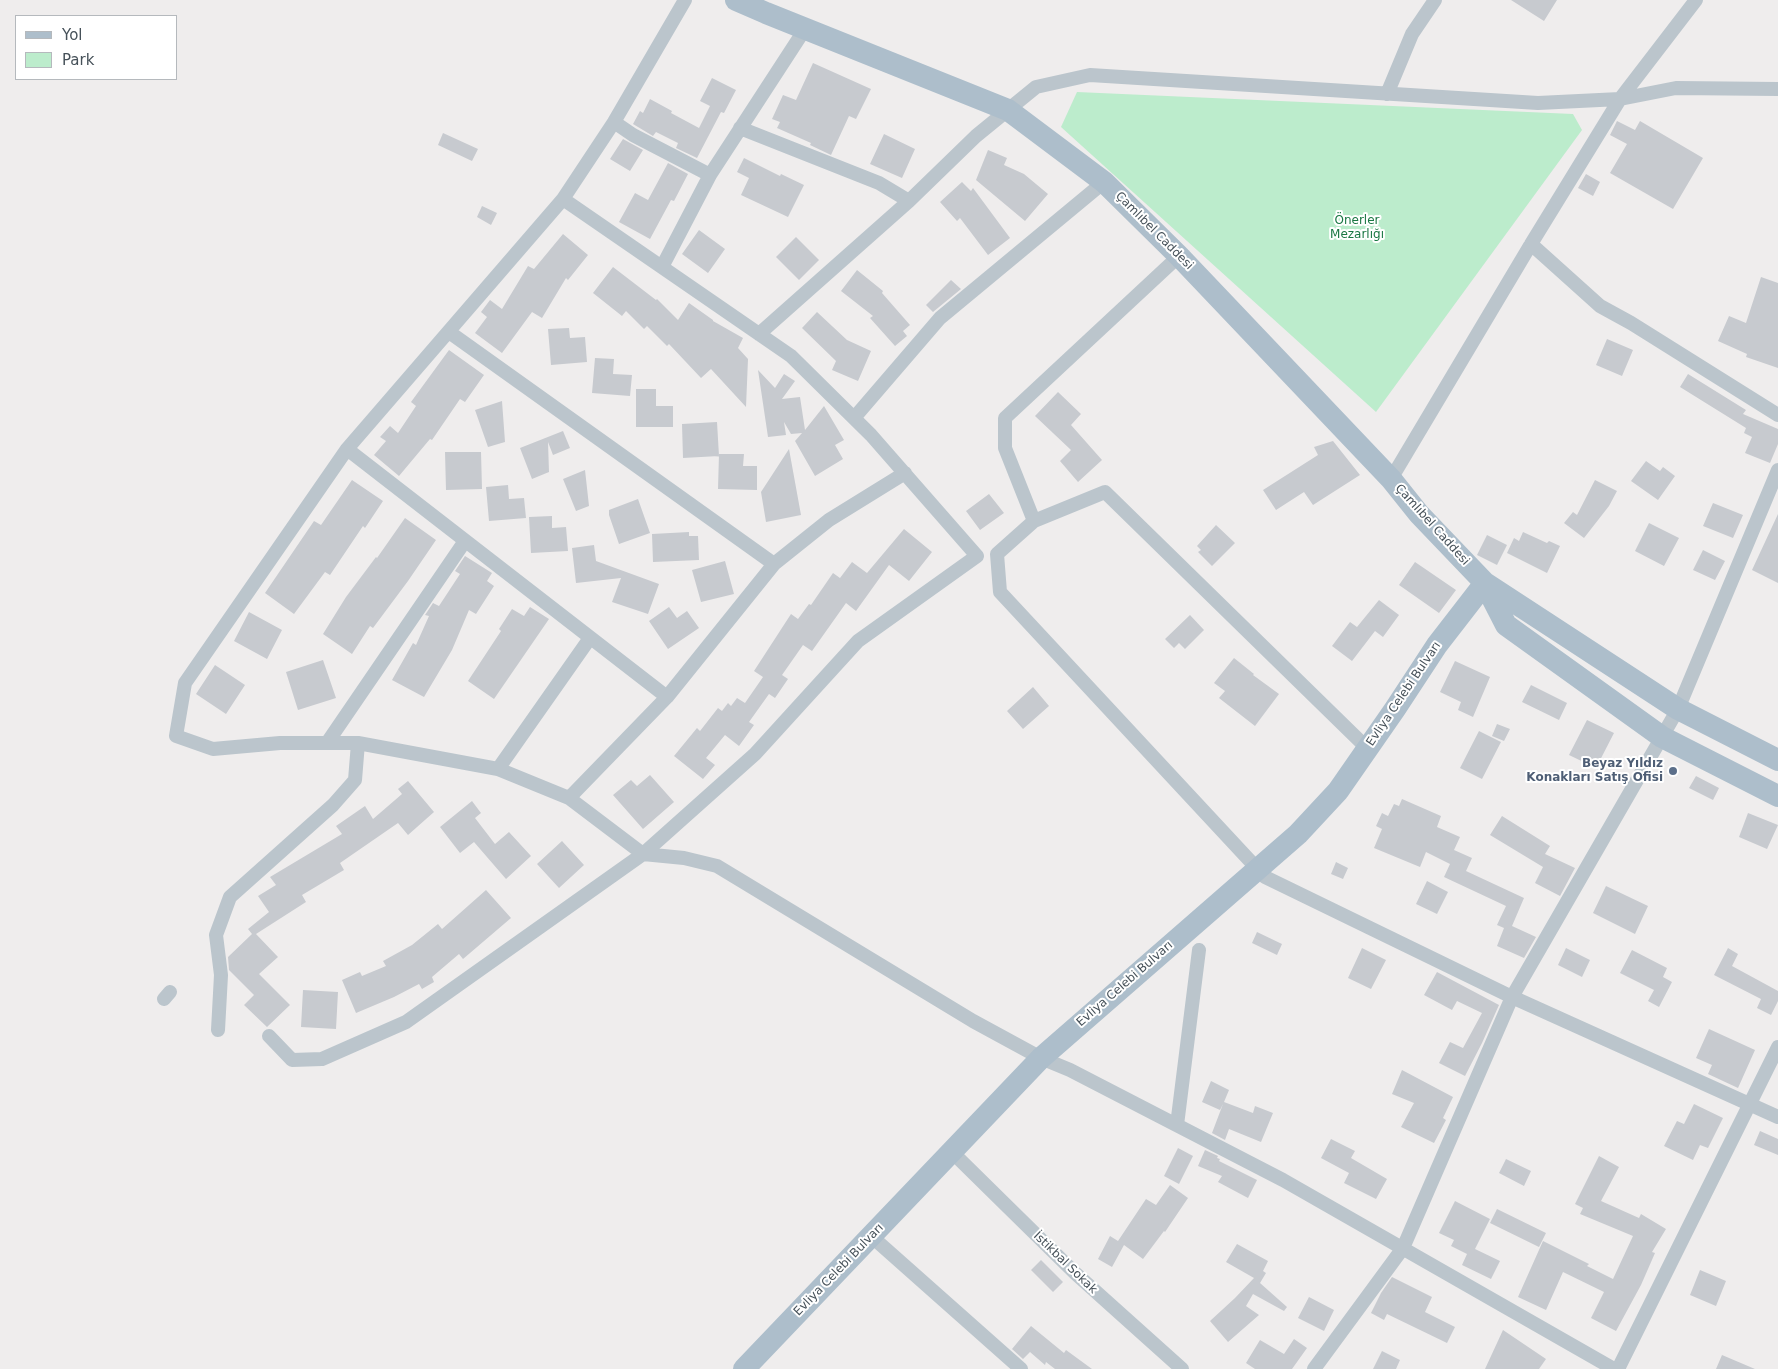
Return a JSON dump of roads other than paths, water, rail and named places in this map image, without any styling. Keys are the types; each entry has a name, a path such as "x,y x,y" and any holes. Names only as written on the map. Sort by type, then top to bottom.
{"main road":[{"name":"Çamlıbel Caddesi","path":"736,0 771,7 805,29 1008,110 1104,182 1179,256 1391,479 1419,514 1485,583 1678,709 1778,760"},
{"name":"Çamlıbel Caddesi","path":"1485,583 1506,625 1662,737 1778,796"},
{"name":"Evliya Celebi Bulvarı","path":"744,1369 1041,1058 1298,834 1338,790 1368,749 1437,645 1485,583"}],"street":[{"path":"685,0 614,122 563,199 347,449 185,683 176,736 213,749 280,743 358,743 498,769 569,798 643,854 684,858 717,866 973,1021 1041,1058 1070,1070 1283,1180 1614,1369"},
{"path":"1387,94 1412,34 1435,0"},
{"path":"1391,479 1620,99 1696,0"},
{"path":"662,267 710,175 805,29"},
{"path":"759,334 909,201 976,136 1036,87 1090,75 1538,103 1620,99 1676,88 1778,89"},
{"path":"614,122 633,135 710,175"},
{"path":"740,128 879,183 909,201"},
{"path":"854,418 940,318 1104,182"},
{"path":"269,1036 292,1060 322,1059 406,1022 643,854 756,754 858,640 977,556 871,435 791,356 563,199"},
{"path":"1531,244 1600,306 1778,415"},
{"path":"1034,521 1004,448 1005,418 1179,256"},
{"path":"449,332 774,564"},
{"path":"347,449 667,698"},
{"path":"1314,1369 1403,1248 1512,997 1678,709 1778,470"},
{"path":"569,798 667,698 774,564 829,520 905,473"},
{"path":"1368,749 1105,492 1034,521 997,554 1000,592 1265,877 1512,997 1778,1116"},
{"path":"326,743 465,541"},
{"path":"498,769 590,638"},
{"path":"218,1030 221,974 216,935 230,897 333,805 355,780 358,743"},
{"path":"1177,1125 1199,950"},
{"path":"1618,1369 1778,1047"},
{"name":"İstikbal Sokak","path":"952,1152 1075,1273 1182,1369"},
{"path":"879,1243 1021,1369"}],"place":[{"name":"Beyaz Yıldız Konakları Satış Ofisi","path":"1673,771"}],"park label":[{"name":"Önerler Mezarlığı","path":"1357,228"}]}
